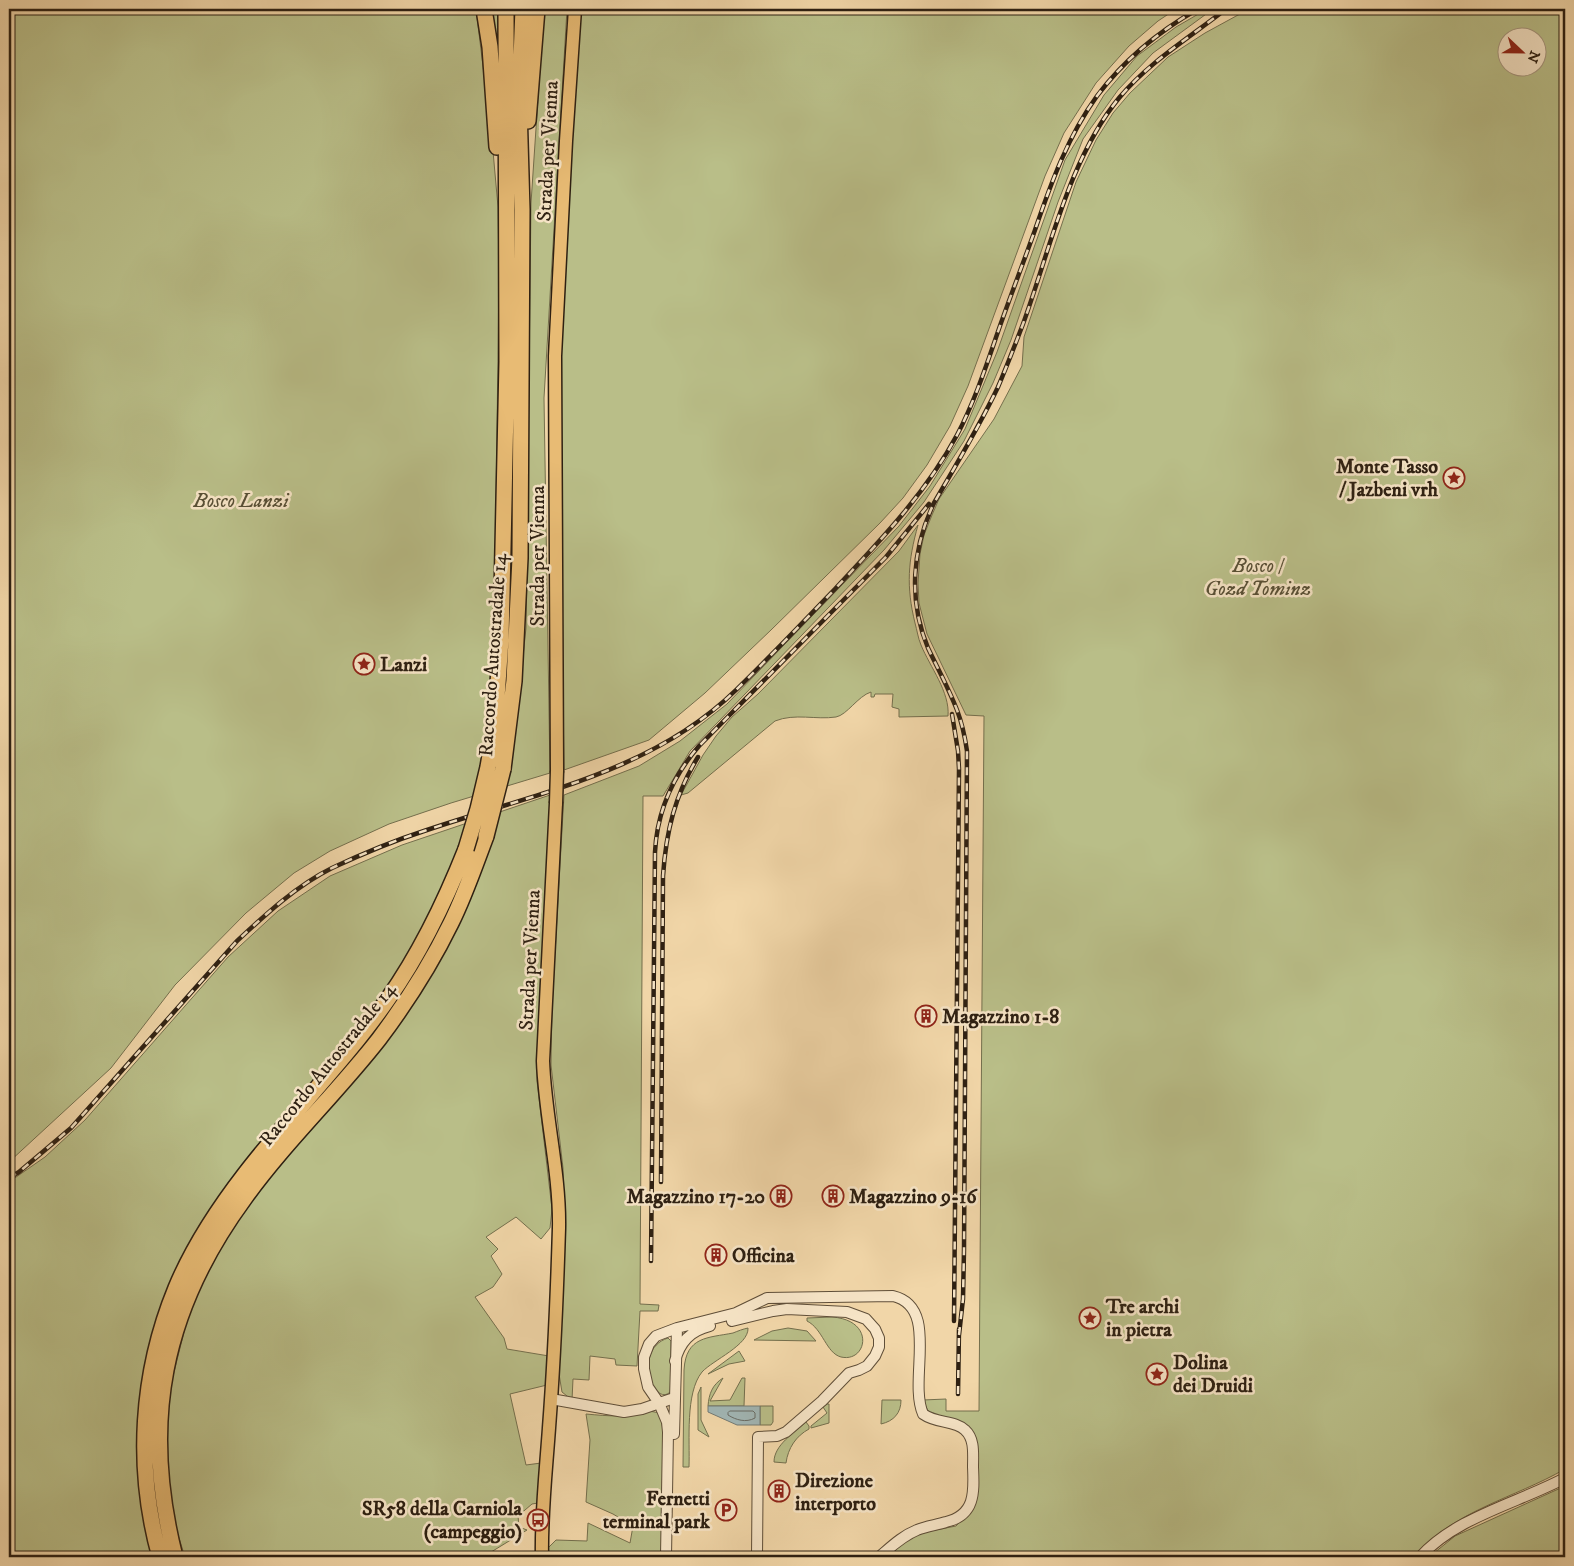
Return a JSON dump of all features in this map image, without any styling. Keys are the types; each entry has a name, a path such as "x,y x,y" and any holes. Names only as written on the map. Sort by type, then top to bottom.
{"highway":[{"path":"484,9 490,48 501,207 514,227"},
{"path":"506,9 514,227"},
{"path":"522,210 519,107 523,9"},
{"path":"514,227 522,210 537,9"},
{"name":"Raccordo Autostradale 14","path":"201,1252 218,1213 245,1174 348,1052 389,998 426,938 466,849 488,766 495,726 500,665 507,340 514,227"},
{"name":"Raccordo Autostradale 14","path":"175,1557 168,1531 161,1488 159,1432 161,1397 176,1288 201,1252 260,1178 359,1064 406,1001 451,924 486,836 503,769 514,681 520,558 514,227"},
{"name":"Raccordo Autostradale 14","path":"160,1557 151,1518 146,1476 144,1433 150,1379 171,1324"}],"main road":[{"name":"Strada per Vienna","path":"542,1557 559,1225 543,1061 557,771 555,356 575,9"}],"street":[{"path":"666,1557 668,1432 667,1422 659,1403 648,1387 644,1369 644,1356 652,1339 666,1331 736,1313 766,1298 893,1296 906,1301 914,1309 919,1321 918,1397 923,1414 929,1418 961,1427 970,1437 974,1453 972,1498 965,1513 958,1518 916,1530 879,1557"},
{"path":"675,1362 681,1344 695,1331 773,1311 805,1309 847,1312 866,1319 877,1333 879,1347 868,1366 849,1373 822,1401 786,1432 777,1436 758,1437 757,1557"},
{"path":"672,1557 677,1328"},
{"path":"551,1400 624,1412 642,1409 674,1398"},
{"path":"1420,1557 1437,1540 1461,1525 1565,1478"}],"green space":[{"name":"Bosco Lanzi","path":"9,9 476,9 498,207 499,274 495,581 490,709 481,765 511,770 526,628 531,203 544,9 567,9 544,398 550,773 389,824 330,851 294,873 246,913 175,985 111,1068 9,1162"},
{"path":"489,9 498,9 502,119"},
{"path":"581,9 1176,9 1158,21 1129,46 1096,83 1064,133 1045,176 968,386 950,426 927,465 903,498 880,523 705,693 649,740 564,770 559,402 562,296"},
{"path":"1207,9 1213,9 1153,53 1118,90 1083,139 1058,202 1011,340 993,383 964,441 924,502 884,550 690,751 663,796 643,796 640,1304 659,1305 658,1311 640,1311 637,1366 616,1365 615,1359 590,1356 589,1380 573,1379 572,1400 562,1392 559,1374 564,1229 563,1168 551,1065 552,1006 564,795 639,766 680,741 727,704 899,526 930,486 965,429 997,352 1065,160 1104,95 1137,56 1176,27"},
{"name":"Bosco / Gozd Tominz","path":"1249,9 1565,9 1565,1469 1465,1517 1429,1541 1414,1557 889,1557 913,1536 956,1526 969,1513 974,1439 928,1411 923,1400 946,1399 946,1411 979,1411 984,716 966,715 927,634 919,603 920,554 924,535 939,499 994,419 1022,366 1024,337 1076,182 1096,140 1113,113 1130,93 1168,57 1205,33"},
{"path":"918,525 909,574 912,610 920,642 943,689 948,707 948,716 899,717 899,709 892,707 893,694 875,694 874,697 871,697 871,692 862,697 840,716 828,718 790,717 775,721 688,793 681,795 703,755 732,717 758,694 899,551"},
{"path":"553,794 537,1055 537,1081 552,1209 550,1228 541,1239 516,1217 486,1237 498,1249 491,1256 502,1274 493,1287 475,1297 504,1338 507,1349 549,1356 547,1385 510,1394 526,1465 541,1463 538,1503 532,1504 518,1516 519,1527 527,1530 483,1557 185,1557 171,1513 166,1459 167,1417 172,1380 185,1328 157,1321 143,1376 138,1438 142,1501 153,1557 9,1557 9,1182 45,1157 85,1120 228,957 278,911 330,876 402,845"},
{"path":"832,1317 846,1320 856,1325 863,1340 857,1354 850,1357 836,1355 817,1329 807,1321 807,1318"},
{"path":"748,1328 743,1340 730,1352 707,1367 697,1381 691,1404 689,1467 683,1467 684,1370 689,1351 694,1345 707,1338"},
{"path":"788,1328 807,1331 816,1341 754,1340 772,1331"},
{"path":"668,1338 671,1341 671,1391 665,1395 653,1386 648,1365 651,1354 657,1345"},
{"path":"739,1351 745,1361 729,1364 708,1374"},
{"path":"723,1378 710,1401 730,1400 742,1378 745,1378 744,1406 708,1406 712,1390"},
{"path":"701,1387 701,1420 709,1437 698,1430 698,1394"},
{"path":"882,1400 901,1400 900,1409 896,1416 890,1421 881,1424"},
{"path":"829,1404 829,1423 811,1428 827,1413 823,1407"},
{"path":"760,1406 773,1406 773,1422 771,1425 760,1425"},
{"path":"649,1411 660,1413 664,1435 663,1557 548,1557 548,1548 556,1540 587,1541 588,1523 630,1543 633,1526 613,1514 586,1502 590,1440 586,1414 626,1416"},
{"path":"806,1422 809,1429 793,1443 786,1463 774,1462 777,1450 781,1445"},
{"path":"1565,1486 1565,1557 1429,1557 1455,1536"}],"water":[{"path":"708,1406 760,1406 760,1425 737,1425 708,1412"}],"railway":[{"path":"9,1178 19,1172 71,1128 237,941 270,911 306,883 332,868 389,843 589,778 628,761 667,742 703,718 749,678 869,553 917,497 931,477 957,435 970,408 1054,177 1077,127 1107,83 1131,58 1156,37 1198,9"},
{"path":"959,1335 963,1299 964,1250 967,751 957,710 928,648 917,612 915,593 917,556 921,538 934,503 991,402 1001,379 1023,324 1062,206 1087,149 1102,122 1119,98 1143,73 1226,9"},
{"path":"651,1261 655,852 659,823 668,795 681,770 699,746 886,557 929,504"},
{"path":"952,714 959,769 954,1321"},
{"path":"661,1182 664,860 673,814 683,785 698,757"},
{"path":"958,1394 959,1329"}],"place":[{"name":"Monte Tasso / Jazbeni vrh","path":"1454,478"},
{"name":"Lanzi","path":"364,664"},
{"name":"Magazzino 1-8","path":"926,1016"},
{"name":"Magazzino 17-20","path":"781,1196"},
{"name":"Magazzino 9-16","path":"833,1196"},
{"name":"Officina","path":"716,1255"},
{"name":"Tre archi in pietra","path":"1090,1318"},
{"name":"Dolina dei Druidi","path":"1157,1374"},
{"name":"Direzione interporto","path":"779,1491"},
{"name":"Fernetti terminal park","path":"726,1510"},
{"name":"SR58 della Carniola (campeggio)","path":"538,1520"}]}
